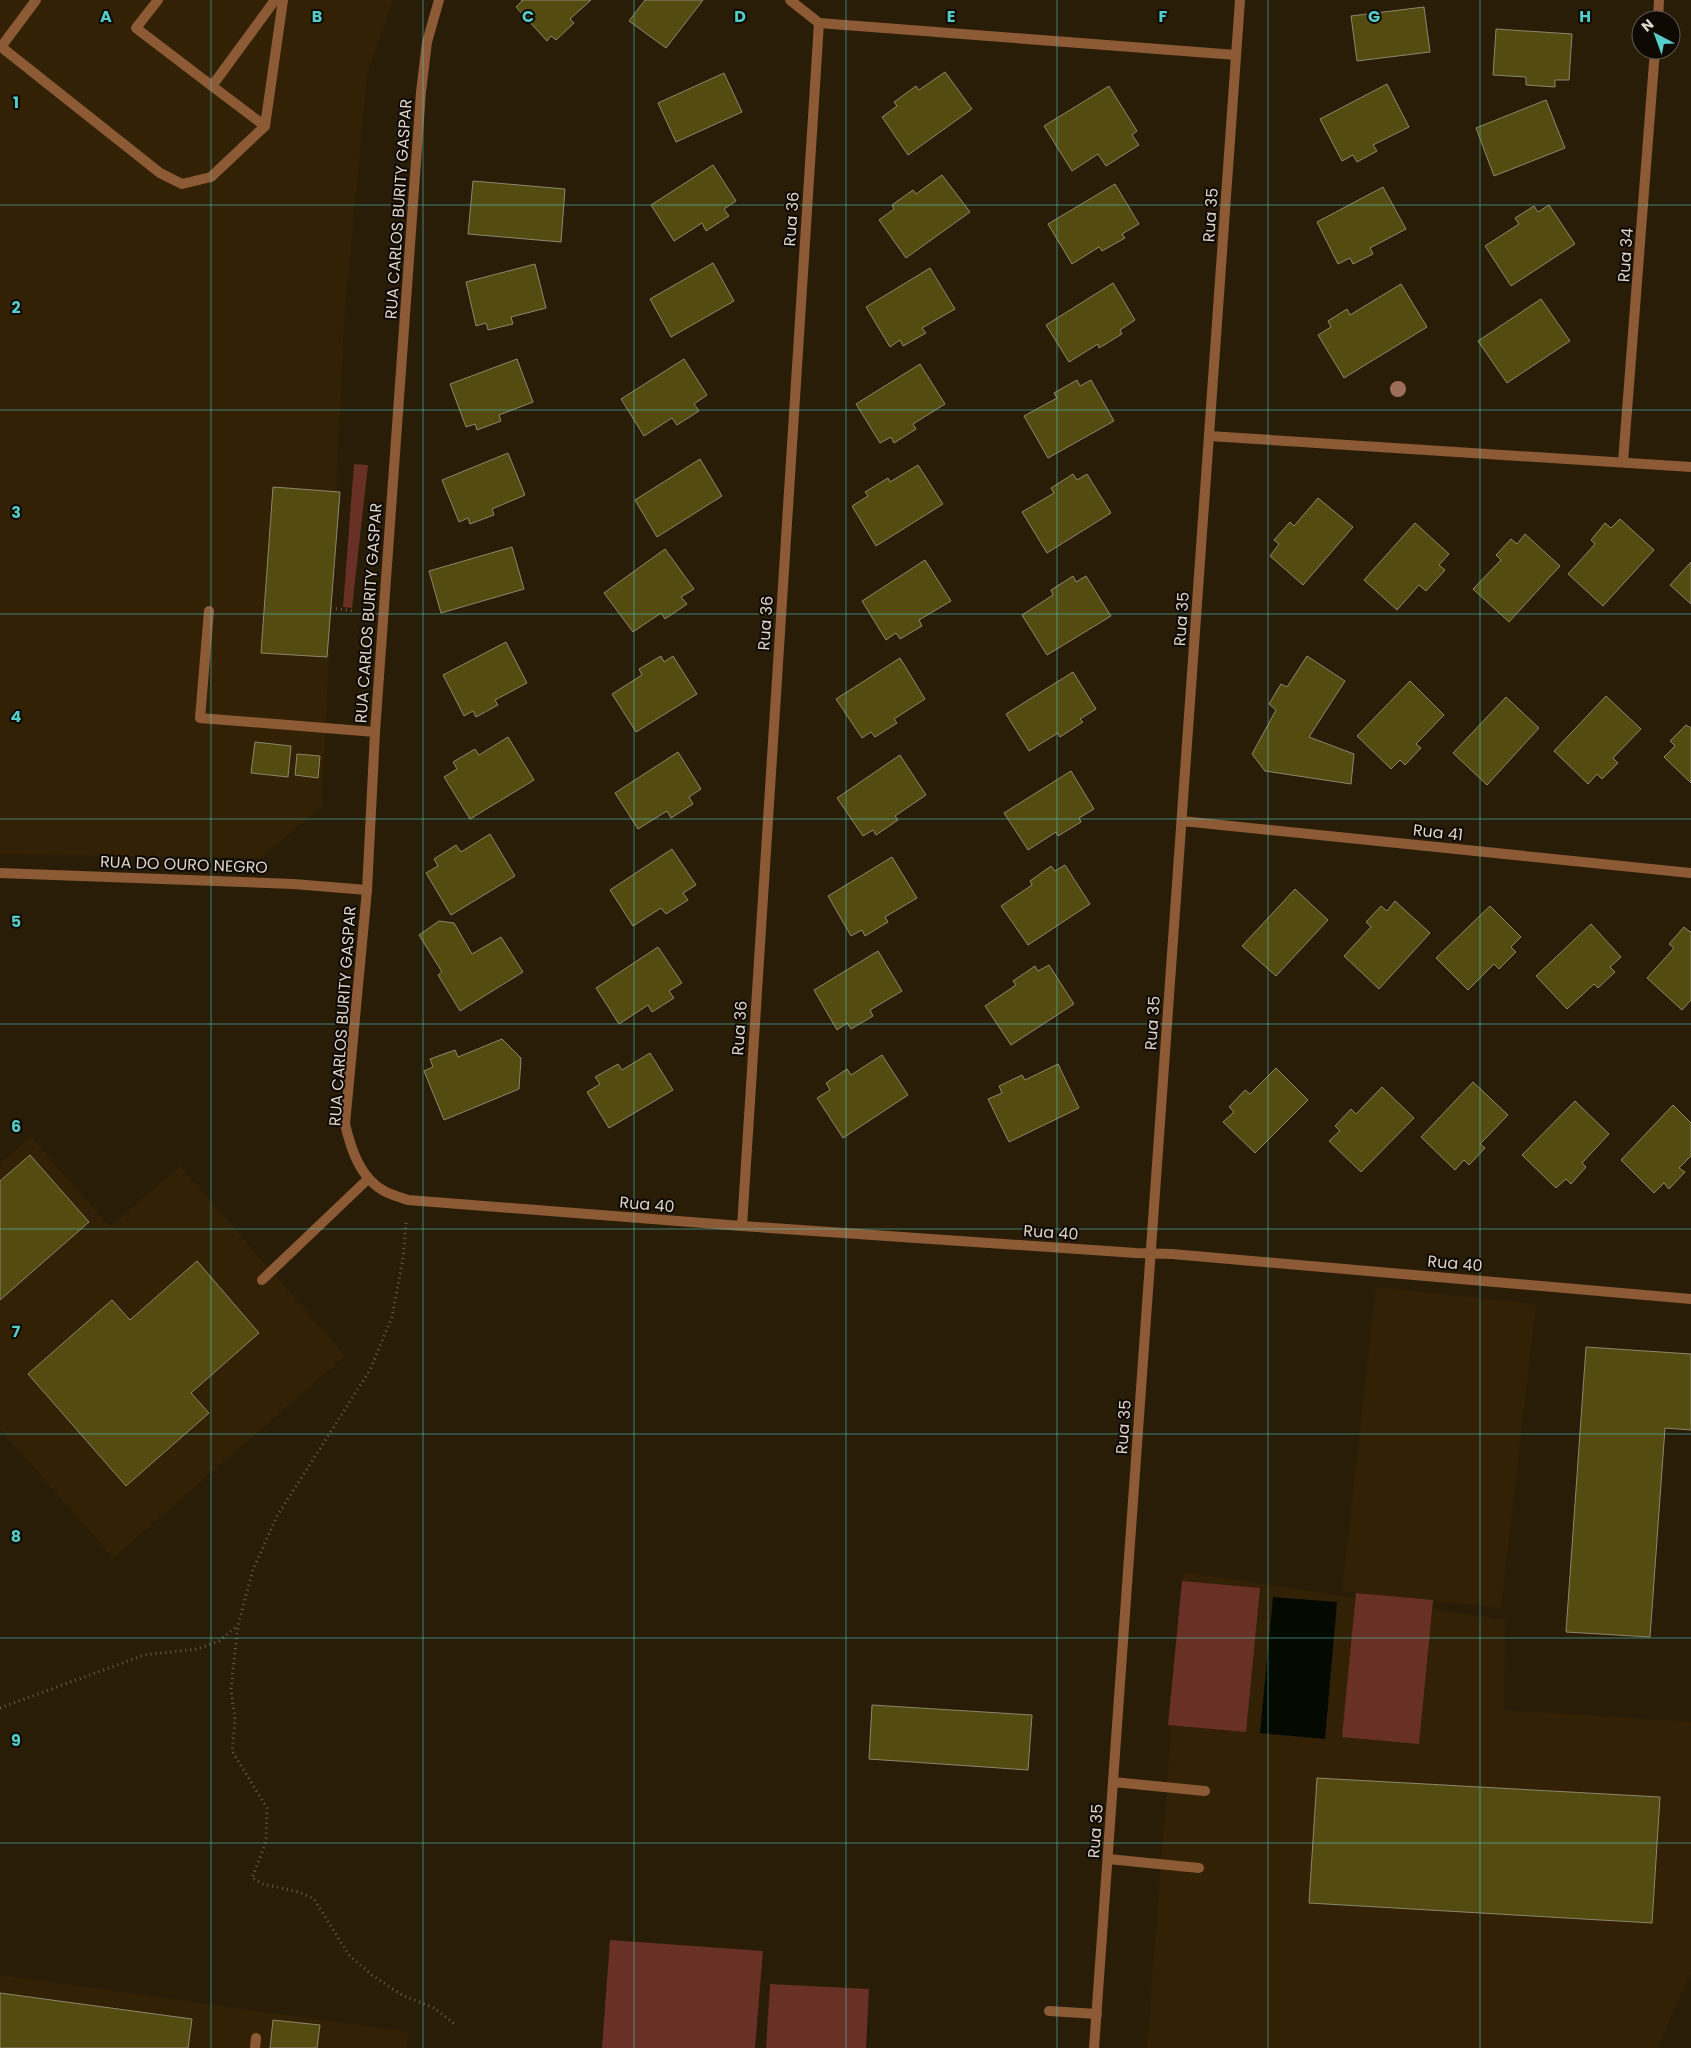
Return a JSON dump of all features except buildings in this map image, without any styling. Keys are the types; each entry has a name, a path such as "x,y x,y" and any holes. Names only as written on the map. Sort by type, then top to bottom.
{"street":[{"path":"36,0 0,46 160,173 182,184 211,177 265,126 283,0"},
{"path":"158,0 136,28 265,126"},
{"path":"212,86 275,0"},
{"name":"RUA CARLOS BURITY GASPAR","path":"408,1200 384,1191 368,1179 351,1149 345,1124 367,890 375,732 421,92 427,42 440,0"},
{"path":"790,0 819,23 1236,55"},
{"name":"Rua 35","path":"1094,2048 1240,0"},
{"name":"Rua 36","path":"742,1226 819,23"},
{"name":"Rua 34","path":"1624,462 1654,60"},
{"path":"1209,436 1691,467"},
{"path":"209,611 200,718 375,732"},
{"name":"Rua 41","path":"1182,821 1691,873"},
{"name":"RUA DO OURO NEGRO","path":"0,873 293,884 367,890"},
{"path":"262,1280 368,1179"},
{"name":"Rua 40","path":"408,1200 742,1226 1172,1254 1691,1299"},
{"path":"1113,1782 1206,1791"},
{"path":"1108,1859 1199,1868"},
{"path":"1049,2011 1097,2014"}],"path":[{"path":"331,608 354,612"},
{"path":"408,1200 403,1258 392,1317 370,1370 278,1516 254,1570 238,1625 231,1689 235,1720 232,1751 267,1808 266,1842 252,1878 263,1884 299,1892 314,1899 349,1956 372,1975 402,1995 434,2008 456,2025"},
{"path":"0,1708 144,1655 196,1648 219,1641 238,1625"}],"shaded area":[{"path":"0,0 393,0 367,74 344,322 322,806 260,858 0,854"},
{"path":"354,464 368,465 352,608 343,607"},
{"path":"31,1137 110,1227 180,1166 345,1356 113,1558 0,1429 0,1164"},
{"path":"1376,1287 1536,1304 1501,1608 1342,1591"},
{"path":"1183,1572 1505,1620 1504,1710 1691,1722 1691,1974 1657,2048 1147,2048"},
{"path":"1182,1581 1260,1588 1246,1732 1168,1725"},
{"path":"1356,1593 1433,1600 1419,1744 1342,1737"},
{"path":"1273,1597 1337,1602 1325,1739 1260,1733"},
{"path":"610,1940 763,1951 755,2048 602,2048"},
{"path":"0,1975 408,2032 406,2048 0,2048"},
{"path":"770,1984 869,1989 866,2048 766,2048"}]}
